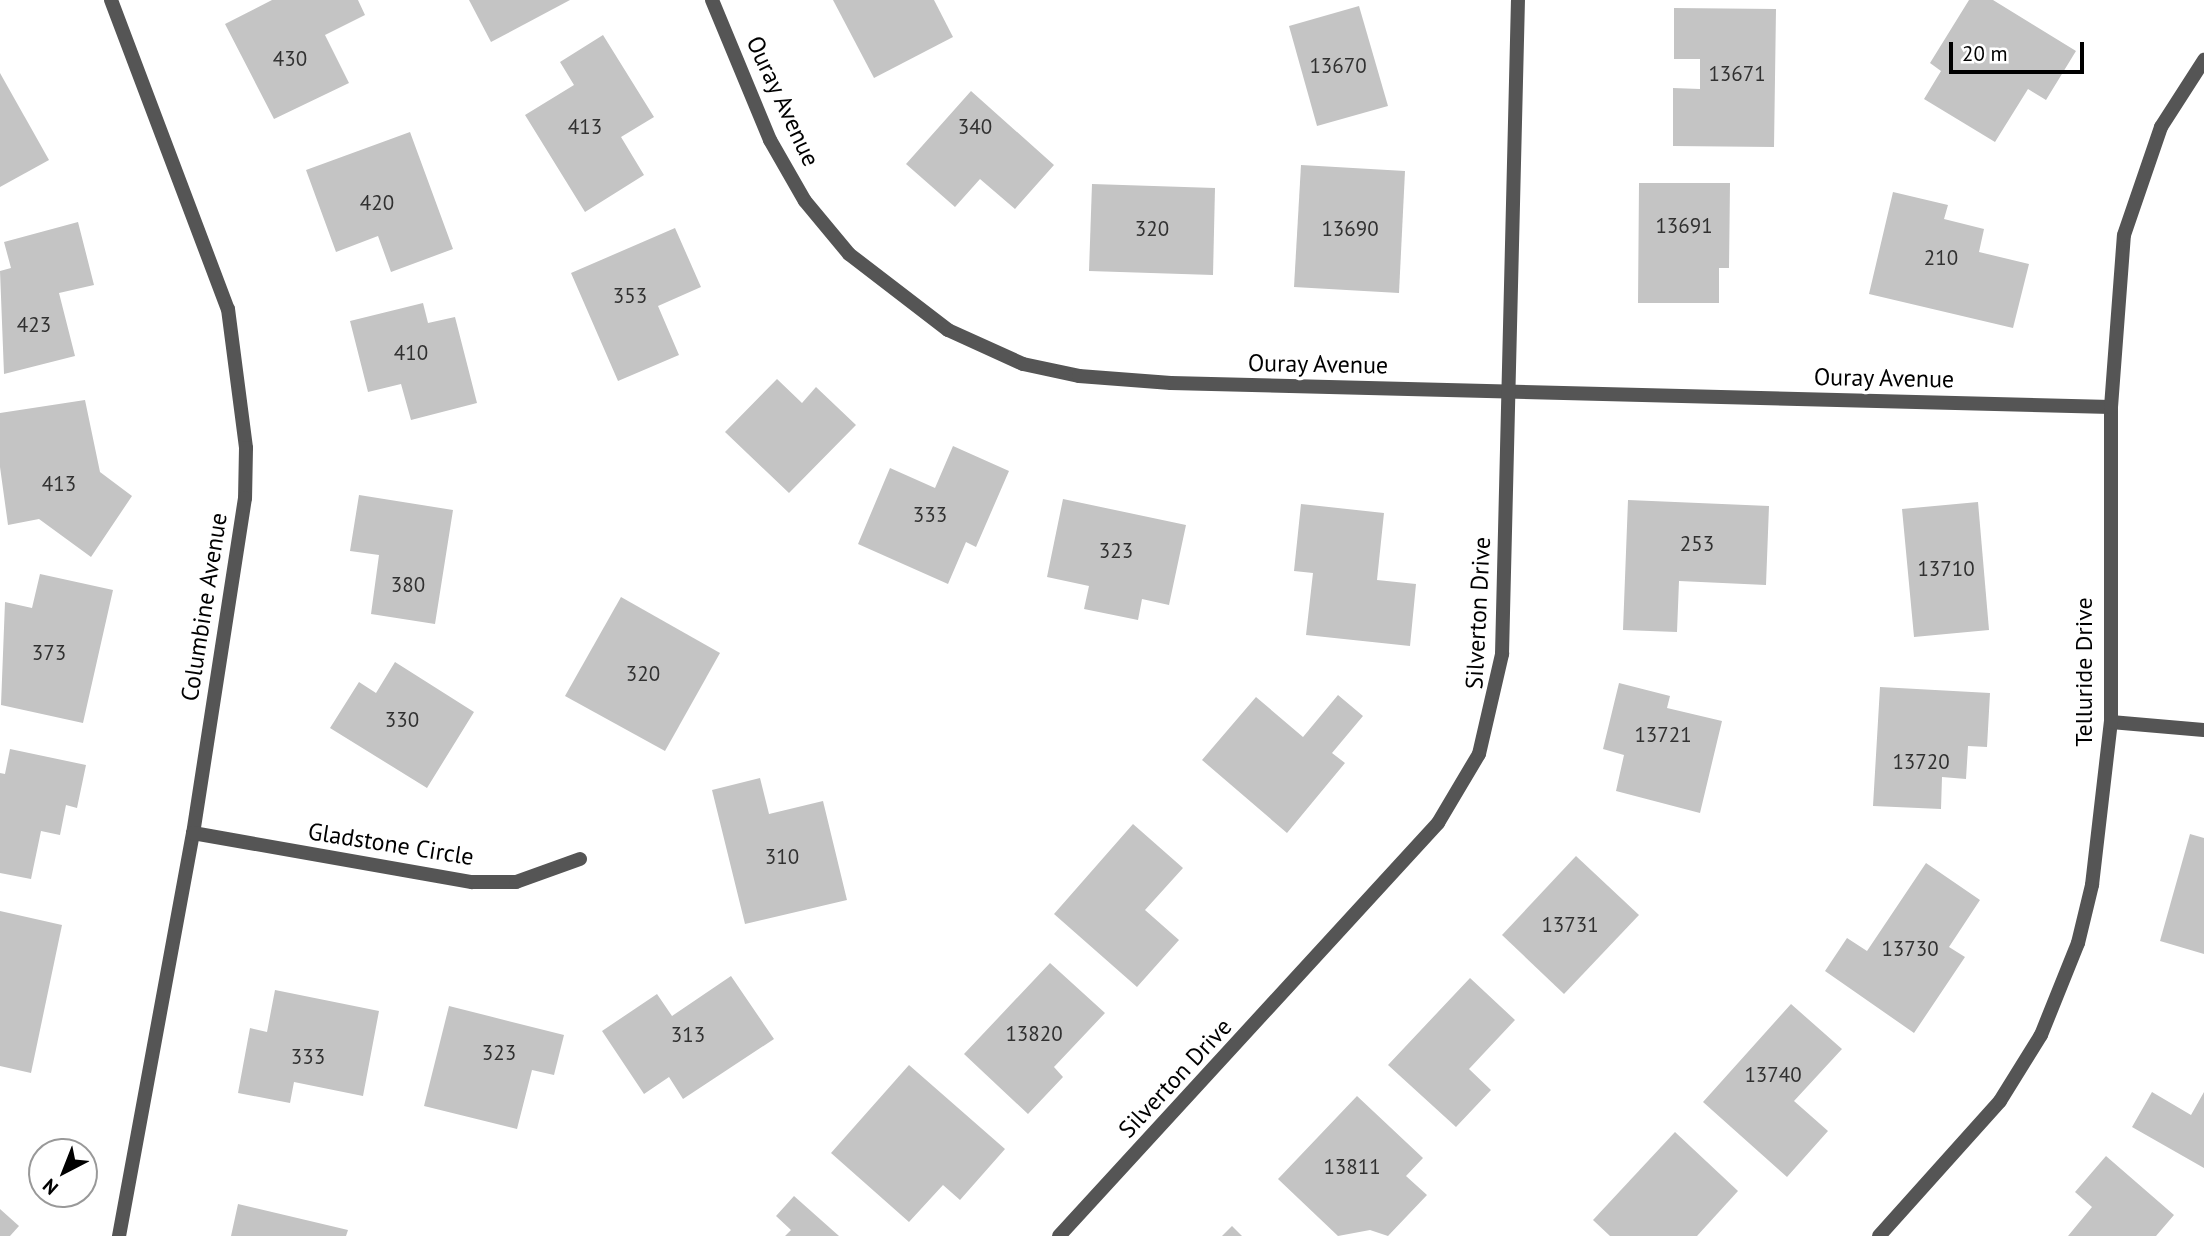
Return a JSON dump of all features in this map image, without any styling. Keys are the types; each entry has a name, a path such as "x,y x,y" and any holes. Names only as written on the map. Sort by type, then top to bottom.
{"street":[{"name":"Columbine Avenue","path":"111,0 208,243 243,389 245,498 193,833 119,1236"},
{"name":"Ouray Avenue","path":"712,0 770,140 805,201 849,254 896,295 991,352 1079,376 2110,407"},
{"name":"Silverton Drive","path":"1059,1236 1438,823 1479,754 1502,654 1518,0"},
{"name":"Telluride Drive","path":"1879,1236 1980,1126 2041,1035 2078,943 2092,885 2111,722 2110,407 2124,235 2161,127 2204,60"},
{"path":"2111,722 2204,730"},
{"name":"Gladstone Circle","path":"193,833 472,881 516,882 580,859"}],"building":[{"path":"272,0 358,0 365,15 325,35 349,83 274,119 225,24"},
{"path":"469,0 570,0 491,42"},
{"path":"833,0 934,0 953,37 874,78"},
{"path":"1969,0 1993,0 2076,51 2046,100 2028,89 1995,142 1924,99 1941,71 1930,63"},
{"path":"1359,6 1388,106 1317,126 1289,26"},
{"path":"1674,8 1776,9 1774,147 1673,146 1673,88 1700,89 1700,59 1674,59"},
{"path":"603,35 654,117 621,137 644,175 585,212 525,115 574,85 560,62"},
{"path":"0,73 49,160 0,187"},
{"path":"971,91 1054,165 1015,209 980,179 955,207 906,164"},
{"path":"410,132 453,249 391,272 378,236 336,252 306,170"},
{"path":"1301,165 1405,171 1399,293 1294,287"},
{"path":"1639,183 1730,183 1729,268 1719,268 1719,303 1638,303"},
{"path":"1092,184 1215,188 1213,275 1089,271"},
{"path":"1893,192 1948,205 1944,219 1984,229 1979,252 2029,264 2013,328 1869,294"},
{"path":"78,222 94,285 59,293 75,356 4,374 0,271 11,268 4,242"},
{"path":"675,228 701,287 658,306 679,355 618,381 571,273"},
{"path":"423,303 428,323 455,317 477,403 411,420 401,384 368,392 350,321"},
{"path":"777,379 802,403 816,387 856,425 789,493 725,432"},
{"path":"85,400 100,472 132,496 91,557 39,519 8,525 0,467 0,413"},
{"path":"953,446 1009,471 976,547 966,542 948,584 858,544 890,468 935,488"},
{"path":"359,495 453,510 435,624 371,614 379,555 350,551"},
{"path":"1063,499 1186,525 1169,605 1142,599 1138,620 1084,609 1089,586 1047,577"},
{"path":"1628,500 1769,506 1766,585 1679,581 1677,632 1623,630"},
{"path":"1978,502 1989,630 1914,637 1902,509"},
{"path":"1301,504 1384,513 1377,580 1416,584 1410,646 1306,635 1313,573 1294,571"},
{"path":"40,574 113,590 83,723 1,705 5,602 32,608"},
{"path":"621,597 720,653 665,751 565,696"},
{"path":"395,662 474,712 427,788 330,728 359,682 376,693"},
{"path":"1619,683 1670,696 1667,708 1722,721 1700,813 1616,791 1624,755 1603,749"},
{"path":"1880,687 1990,693 1987,747 1968,746 1966,779 1942,777 1941,809 1873,806"},
{"path":"1338,695 1363,716 1332,753 1345,763 1287,833 1202,760 1256,697 1303,737"},
{"path":"10,749 86,765 77,808 66,805 60,835 41,831 31,879 0,873 0,773 5,774"},
{"path":"760,778 769,814 823,801 847,900 745,924 712,790"},
{"path":"1133,824 1183,868 1145,910 1179,940 1137,987 1054,914"},
{"path":"2190,834 2204,838 2204,954 2160,941"},
{"path":"1576,856 1639,915 1564,994 1502,935"},
{"path":"1926,863 1980,900 1949,947 1965,957 1914,1033 1825,971 1847,938 1867,951"},
{"path":"0,911 62,925 31,1073 0,1066"},
{"path":"1050,963 1105,1013 1054,1067 1063,1077 1028,1114 964,1054"},
{"path":"731,976 774,1039 683,1099 669,1077 644,1094 602,1031 657,994 672,1016"},
{"path":"1470,978 1515,1020 1469,1069 1491,1090 1456,1127 1388,1065"},
{"path":"275,990 379,1011 363,1096 294,1082 290,1103 238,1093 250,1028 267,1032"},
{"path":"1791,1004 1842,1049 1794,1101 1828,1131 1787,1177 1703,1102"},
{"path":"449,1006 564,1035 554,1075 532,1070 517,1129 424,1106"},
{"path":"909,1065 1005,1149 960,1200 943,1185 909,1222 831,1153"},
{"path":"2152,1092 2191,1115 2204,1092 2204,1168 2132,1127"},
{"path":"1357,1096 1423,1158 1406,1176 1427,1195 1388,1236 1370,1230 1338,1236 1278,1179"},
{"path":"1675,1132 1738,1191 1697,1236 1610,1236 1593,1220"},
{"path":"2106,1156 2174,1215 2156,1236 2068,1236 2092,1207 2075,1192"},
{"path":"794,1196 839,1236 785,1236 791,1230 776,1216"},
{"path":"238,1204 348,1230 346,1236 231,1236"},
{"path":"0,1209 19,1226 10,1236 0,1236"},
{"path":"1232,1226 1242,1236 1222,1236"}]}
